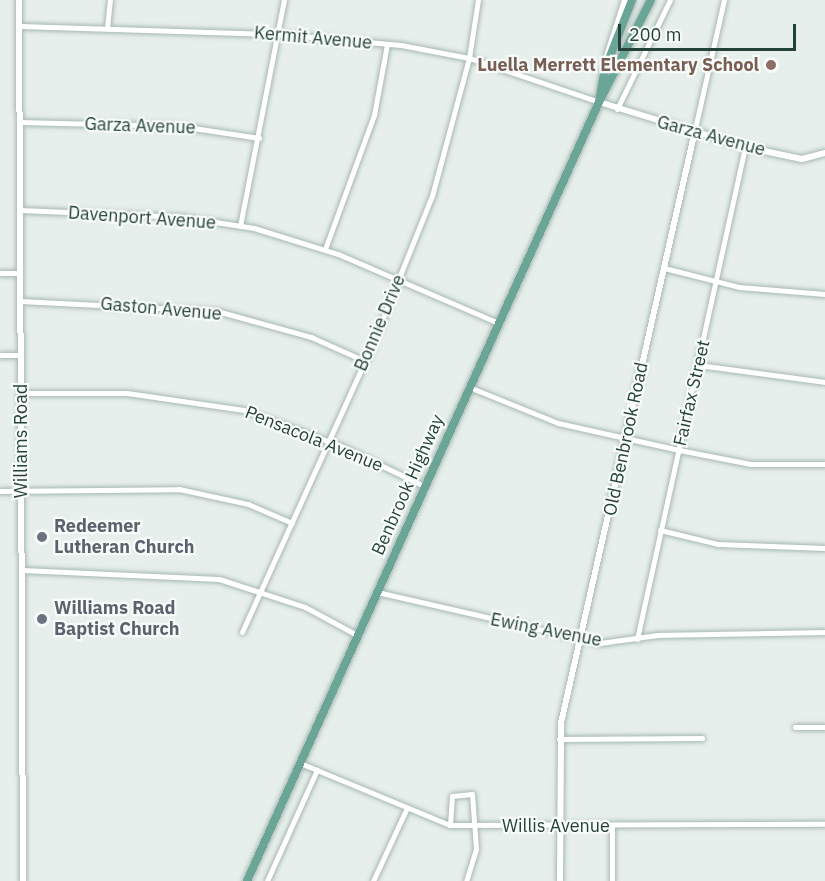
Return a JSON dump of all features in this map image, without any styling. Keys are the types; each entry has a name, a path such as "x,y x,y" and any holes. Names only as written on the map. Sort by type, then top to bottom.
{"main road":[{"name":"Benbrook Highway","path":"247,881 599,102 605,69 632,0"},
{"name":"Benbrook Highway","path":"599,102 611,88 651,0"}],"street":[{"name":"Williams Road","path":"20,0 23,881"},
{"path":"107,28 110,0"},
{"path":"240,226 260,138 284,0"},
{"name":"Bonnie Drive","path":"242,632 327,440 365,361 439,174 469,58 478,0"},
{"name":"Benbrook Highway","path":"605,69 625,0"},
{"path":"617,109 670,0"},
{"name":"Old Benbrook Road","path":"560,881 559,739 724,0"},
{"name":"Kermit Avenue","path":"20,26 279,34 387,44 469,58 599,102"},
{"path":"325,249 374,115 387,44"},
{"name":"Garza Avenue","path":"599,102 694,135 745,147 802,159 825,153"},
{"name":"Garza Avenue","path":"20,122 180,126 260,138"},
{"name":"Fairfax Street","path":"637,639 699,365 745,147"},
{"name":"Davenport Avenue","path":"20,210 183,217 240,226 325,249 498,323"},
{"path":"664,268 716,282 825,294"},
{"path":"0,273 20,273"},
{"name":"Gaston Avenue","path":"20,302 217,312 311,337 365,361"},
{"path":"0,355 21,355"},
{"path":"699,365 755,377 825,382"},
{"path":"469,387 542,418 679,450 751,464 825,464"},
{"name":"Pensacola Avenue","path":"21,393 127,393 244,410 327,440 424,486"},
{"path":"0,491 179,489 248,504 292,523"},
{"path":"660,530 718,544 825,548"},
{"path":"22,570 196,575 262,590 357,635"},
{"name":"Ewing Avenue","path":"377,592 582,639 825,632"},
{"path":"795,727 825,727"},
{"path":"559,739 702,738"},
{"name":"Willis Avenue","path":"300,763 406,810 450,825 825,824"},
{"path":"267,881 317,770"},
{"path":"450,825 452,796 466,792 474,797 476,825 466,881"},
{"path":"373,881 406,810"},
{"path":"612,826 612,881"}],"place":[{"name":"Luella Merrett Elementary School","path":"771,65"},
{"name":"Redeemer Lutheran Church","path":"42,537"},
{"name":"Williams Road Baptist Church","path":"42,619"}]}
